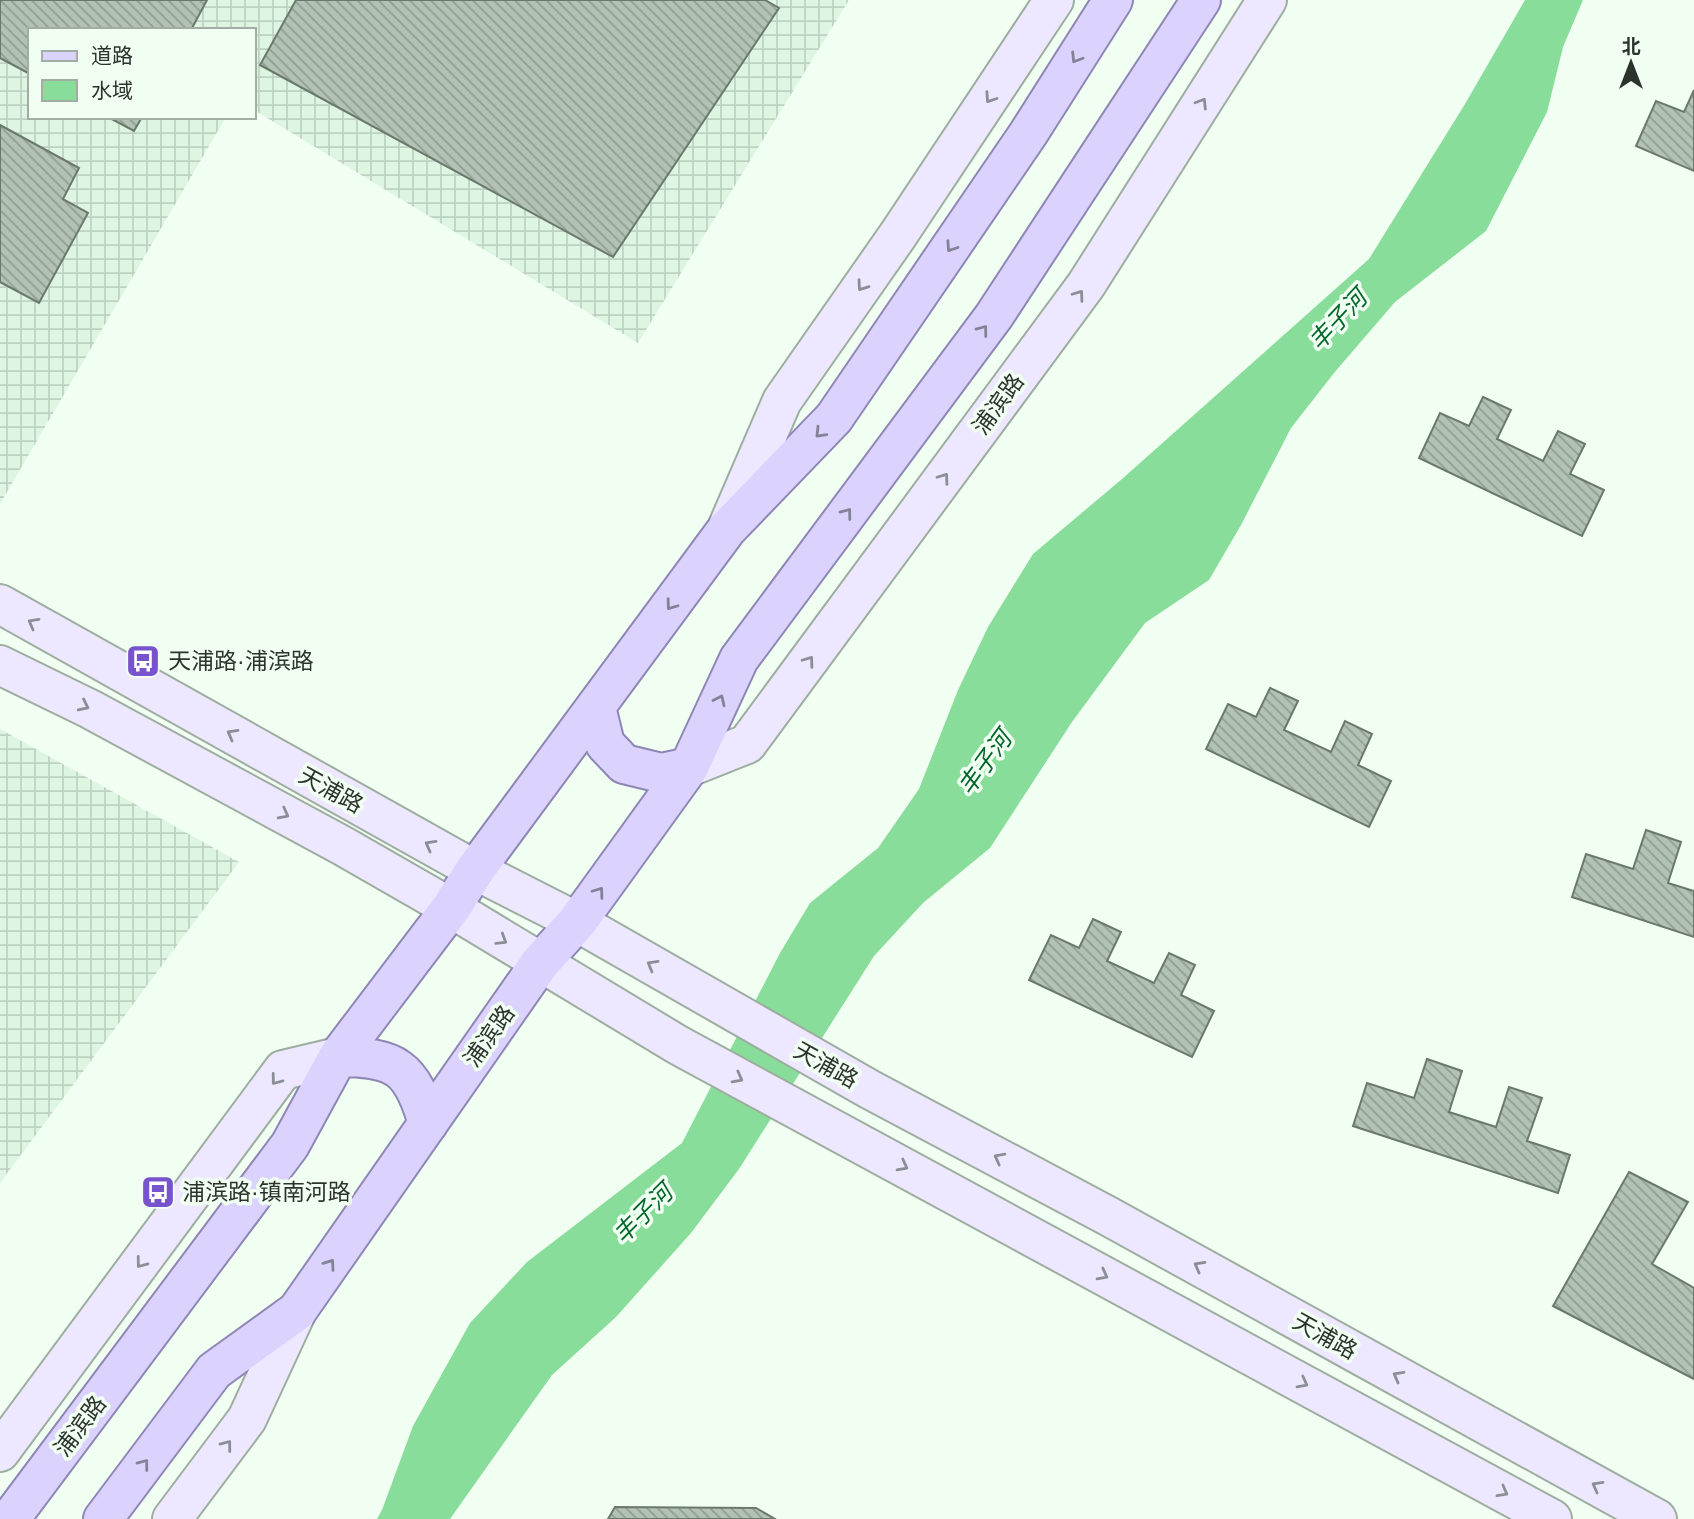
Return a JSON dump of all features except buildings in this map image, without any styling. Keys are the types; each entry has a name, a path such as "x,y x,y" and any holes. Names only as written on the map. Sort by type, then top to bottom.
{"main road":[{"name":"浦滨路","path":"10,1519 290,1145 338,1057 451,908 475,870 727,529 835,418 1028,134 1113,0"},
{"name":"浦滨路","path":"103,1519 214,1371 297,1311 540,964 577,922 689,767 739,659 994,316 1201,0"},
{"path":"596,707 605,744 624,764 661,774 689,767"},
{"path":"338,1057 369,1057 399,1066 421,1097 428,1124"}],"street":[{"name":"浦滨路","path":"727,529 782,401 898,235 1054,0"},
{"name":"浦滨路","path":"689,767 747,744 1086,285 1267,0"},
{"name":"天浦路","path":"0,604 475,870 577,922 869,1089 1108,1216 1657,1519"},
{"name":"天浦路","path":"0,665 102,715 342,846 451,908 678,1045 1552,1519"},
{"path":"0,1452 283,1070 338,1057"},
{"name":"浦滨路","path":"172,1519 247,1419 297,1311"}],"shaded area":[{"path":"0,0 849,0 638,343 256,111 256,28 28,28 28,119 225,119 0,504"},
{"path":"0,729 239,862 0,1183"}],"water":[{"name":"丰子河","path":"1525,0 1583,0 1563,47 1547,112 1486,231 1395,302 1334,373 1291,428 1209,580 1145,623 1072,722 990,848 923,903 874,956 739,1169 691,1233 616,1317 552,1375 450,1519 377,1519 413,1426 470,1323 527,1262 682,1143 780,953 810,903 878,848 919,789 958,690 988,627 1033,554 1122,479 1369,259 1465,104"}],"place":[{"name":"天浦路·浦滨路","path":"143,661"},
{"name":"浦滨路·镇南河路","path":"158,1192"}]}
